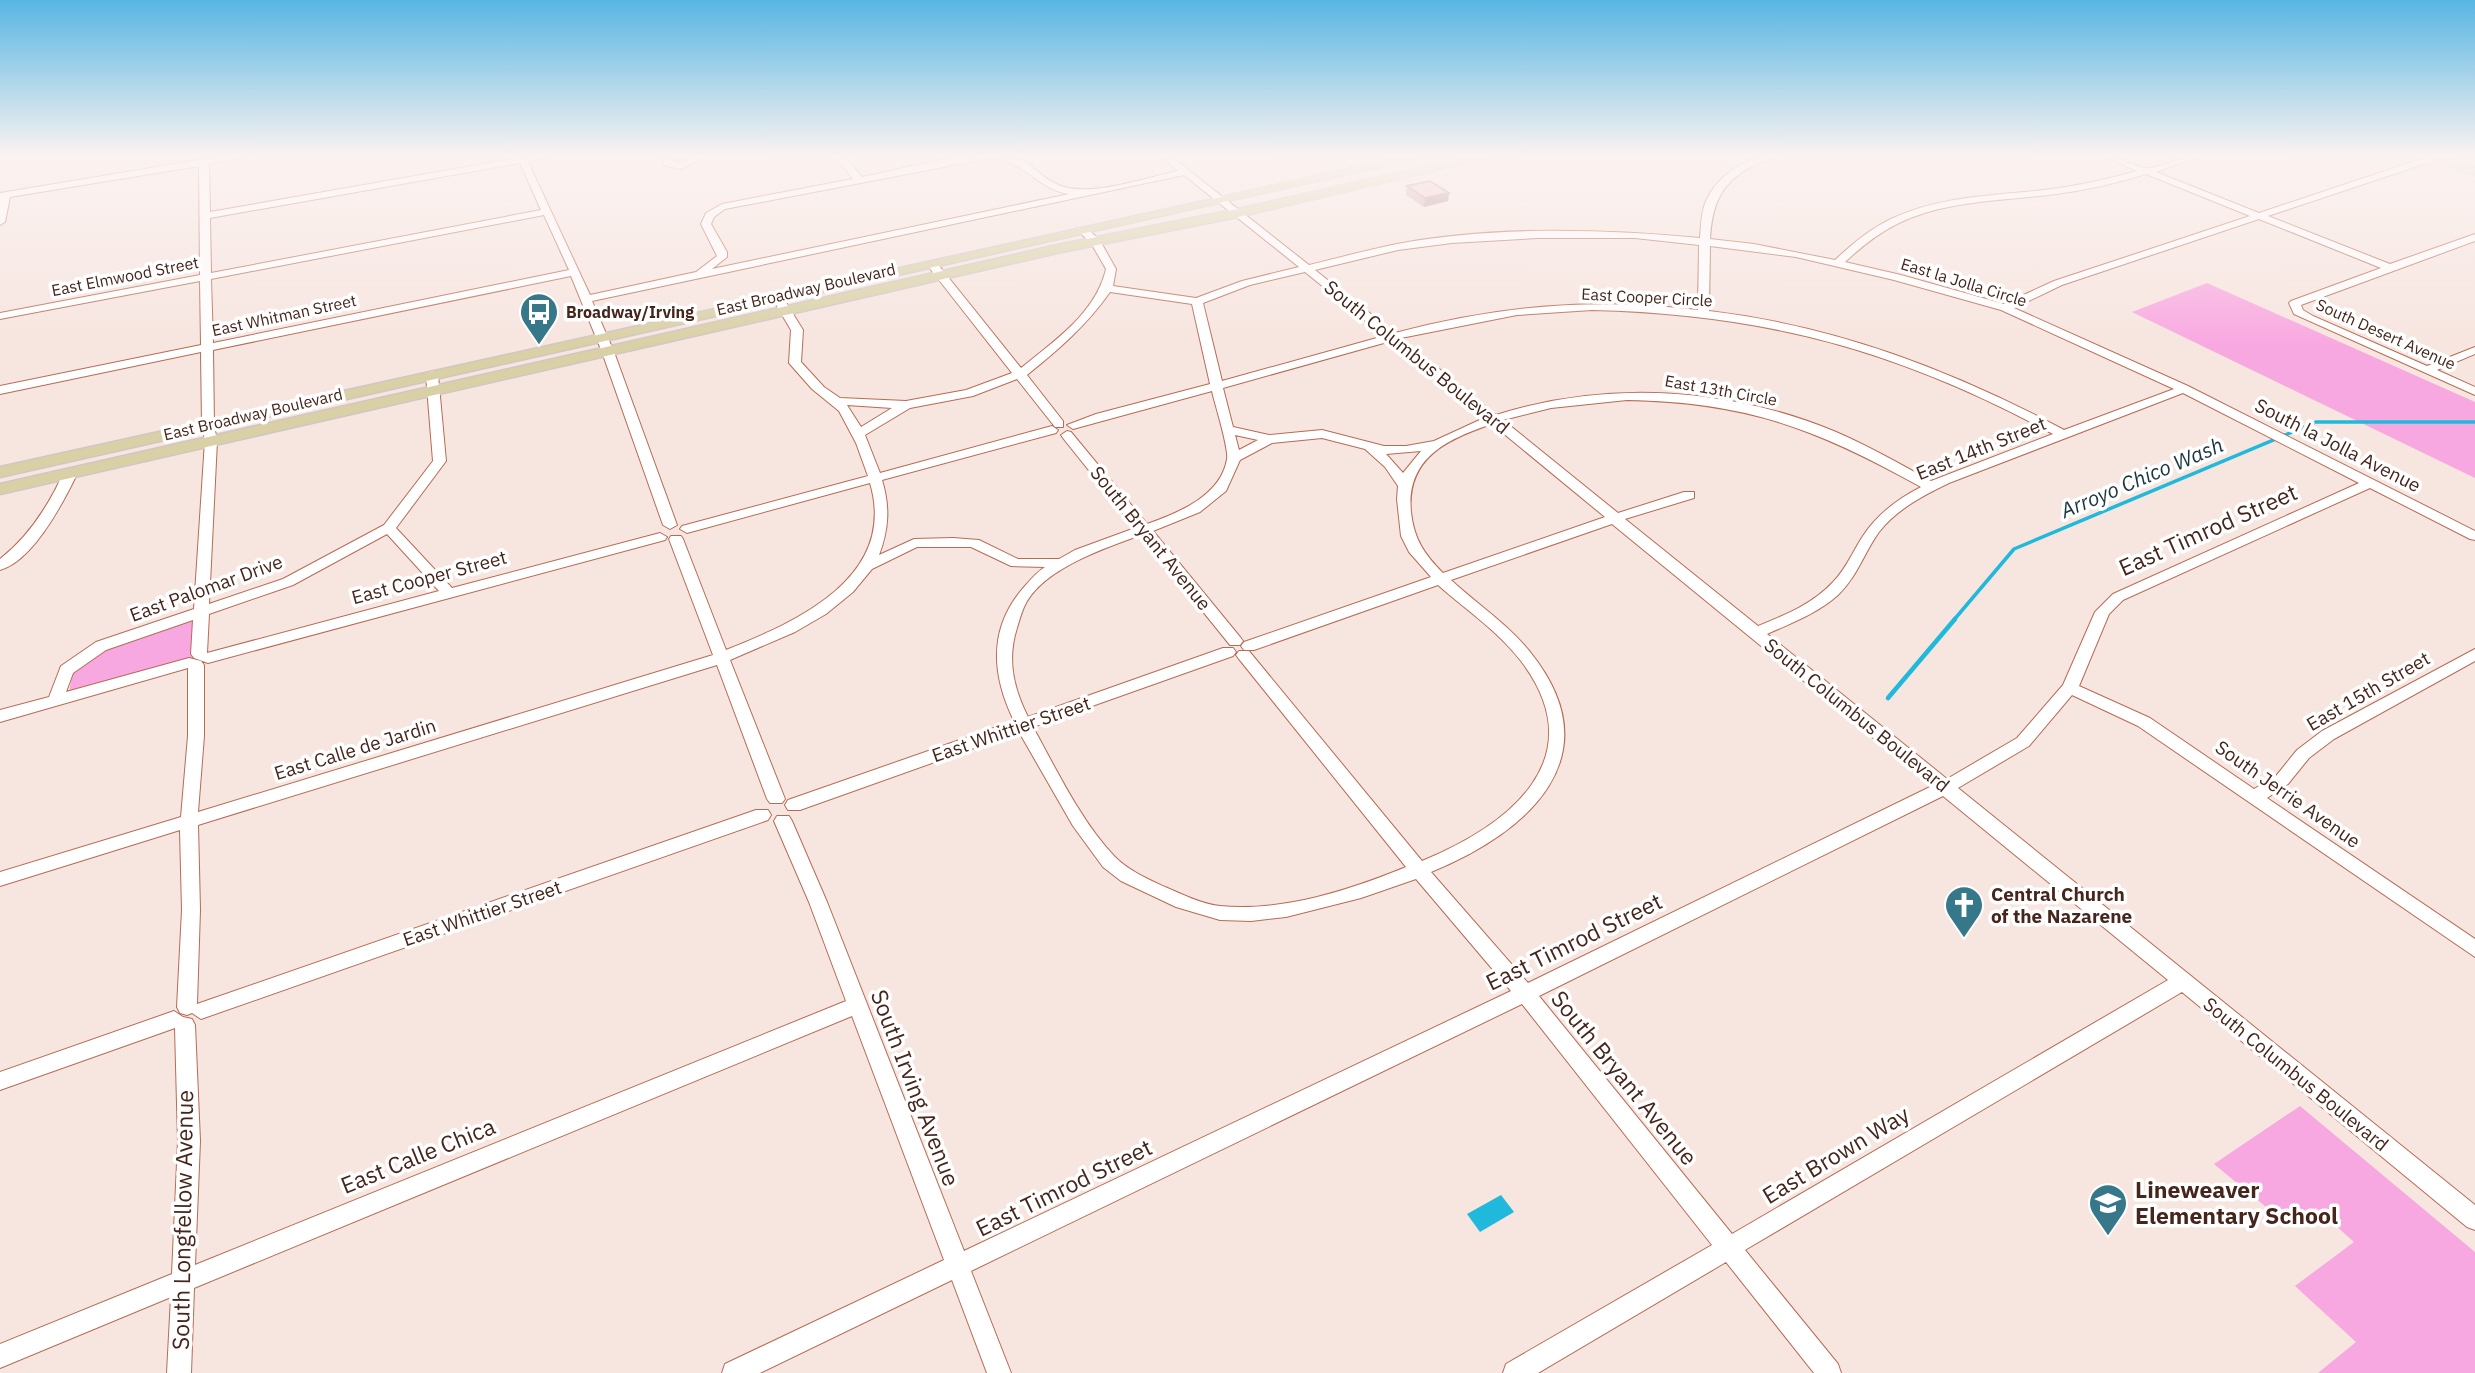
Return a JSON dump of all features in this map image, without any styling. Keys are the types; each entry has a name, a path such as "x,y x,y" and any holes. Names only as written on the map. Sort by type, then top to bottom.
{"main road":[{"name":"East Broadway Boulevard","path":"0,489 211,441 434,383 782,304 932,264 1140,218"},
{"name":"East Broadway Boulevard","path":"782,304 942,276 1095,241 1212,218"},
{"name":"East Broadway Boulevard","path":"0,472 208,425 434,383"}],"street":[{"name":"South Longfellow Avenue","path":"179,1373 189,1141 189,822 211,441 208,425 205,218"},
{"name":"East Elmwood Street","path":"0,316 513,218"},
{"path":"548,218 575,272 605,344 673,533 776,799"},
{"path":"686,279 714,266 722,257 722,252 706,224 709,218"},
{"path":"586,299 969,218"},
{"name":"South Columbus Boulevard","path":"1244,218 2475,1219"},
{"path":"1703,315 1708,218"},
{"path":"1838,263 1870,233 1905,218"},
{"path":"2005,308 2058,283 2253,218"},
{"path":"2264,218 2390,268 2475,237"},
{"path":"837,401 906,405 968,393 1021,374 1059,344 1090,312 1107,288 1111,269 1095,241 1082,230"},
{"name":"East la Jolla Circle","path":"1197,301 1246,283 1306,268 1398,247 1461,239 1581,234 1705,241 1838,263 2005,308 2183,389"},
{"path":"722,252 746,260 766,262"},
{"name":"South Bryant Avenue","path":"932,264 1239,649 1419,870 1525,993 1829,1373"},
{"name":"South Desert Avenue","path":"2390,268 2299,301 2295,303 2298,312 2475,391"},
{"name":"East Whitman Street","path":"0,390 575,272"},
{"path":"1107,288 1197,301 1234,458 1228,479 1198,507 1144,529 1099,543 1058,564 1025,590 1012,617 1004,646 1011,698 1023,725 1084,828 1117,870 1161,892 1218,913 1265,910 1318,902 1419,870 1497,830 1533,793 1555,763 1557,723 1550,695 1506,636 1442,579 1409,539 1403,484 1397,472 1370,447"},
{"path":"722,658 804,623 832,604 857,582 869,565 883,530 879,479 859,434 837,401 820,390 794,363 797,330 782,304"},
{"name":"East Cooper Circle","path":"1216,387 1450,322 1549,309 1645,309 1771,324 1894,356 1998,400 2064,435"},
{"path":"2429,369 2475,350"},
{"path":"434,383 439,461 388,528 449,593"},
{"name":"East Cooper Street","path":"0,716 198,660 1216,387"},
{"name":"East 14th Street","path":"1756,633 1803,611 1827,596 1839,585 1886,516 1913,496 2183,389"},
{"name":"South la Jolla Avenue","path":"2183,389 2475,536"},
{"name":"East 13th Circle","path":"1444,442 1493,419 1545,404 1595,397 1647,396 1707,402 1757,411 1814,428 1867,451 1931,487"},
{"path":"859,434 906,405"},
{"path":"1227,429 1269,439"},
{"path":"1234,458 1269,439 1300,434 1322,434 1370,447 1406,450 1444,442"},
{"path":"1403,484 1426,453 1444,442"},
{"path":"0,566 37,532 58,503 70,474"},
{"name":"East Timrod Street","path":"734,1373 1947,787 2023,742 2070,688 2084,661 2102,612 2118,597 2370,483"},
{"name":"East Whittier Street","path":"788,813 1023,725 1615,518 1689,495"},
{"name":"East Palomar Drive","path":"55,701 66,670 101,646 288,582 388,528"},
{"path":"883,530 914,543 975,543 1016,563 1058,564"},
{"path":"869,565 914,543"},
{"path":"1016,563 1025,590"},
{"name":"East 15th Street","path":"2256,796 2282,779 2303,754 2328,735 2475,654"},
{"name":"East Calle de Jardin","path":"0,879 722,658"},
{"name":"South Jerrie Avenue","path":"2070,688 2144,722 2475,948"},
{"path":"776,799 786,799 788,813 772,822 762,815 767,804 776,799"},
{"name":"South Irving Avenue","path":"788,813 857,1005 999,1373"},
{"name":"East Whittier Street","path":"0,1081 762,815"},
{"name":"East Brown Way","path":"1515,1373 2182,982"},
{"name":"East Calle Chica","path":"0,1356 857,1005"}],"shaded area":[{"path":"2207,283 2475,402 2475,478 2132,312"},
{"path":"198,615 196,657 69,693 73,669 104,647"},
{"path":"2300,1106 2475,1252 2475,1373 2318,1373 2356,1342 2295,1286 2354,1242 2316,1208 2289,1226 2214,1164"}],"water":[{"path":"1501,1195 1514,1212 1480,1232 1467,1214"}],"waterway":[{"name":"Arroyo Chico Wash","path":"1953,621 2014,549 2316,422 2475,422"},
{"name":"Arroyo Chico Wash","path":"1888,698 1955,619"}],"place":[{"name":"Broadway/Irving","path":"539,346"},
{"name":"Central Church of the Nazarene","path":"1964,939"},
{"name":"Lineweaver Elementary School","path":"2108,1237"}]}
